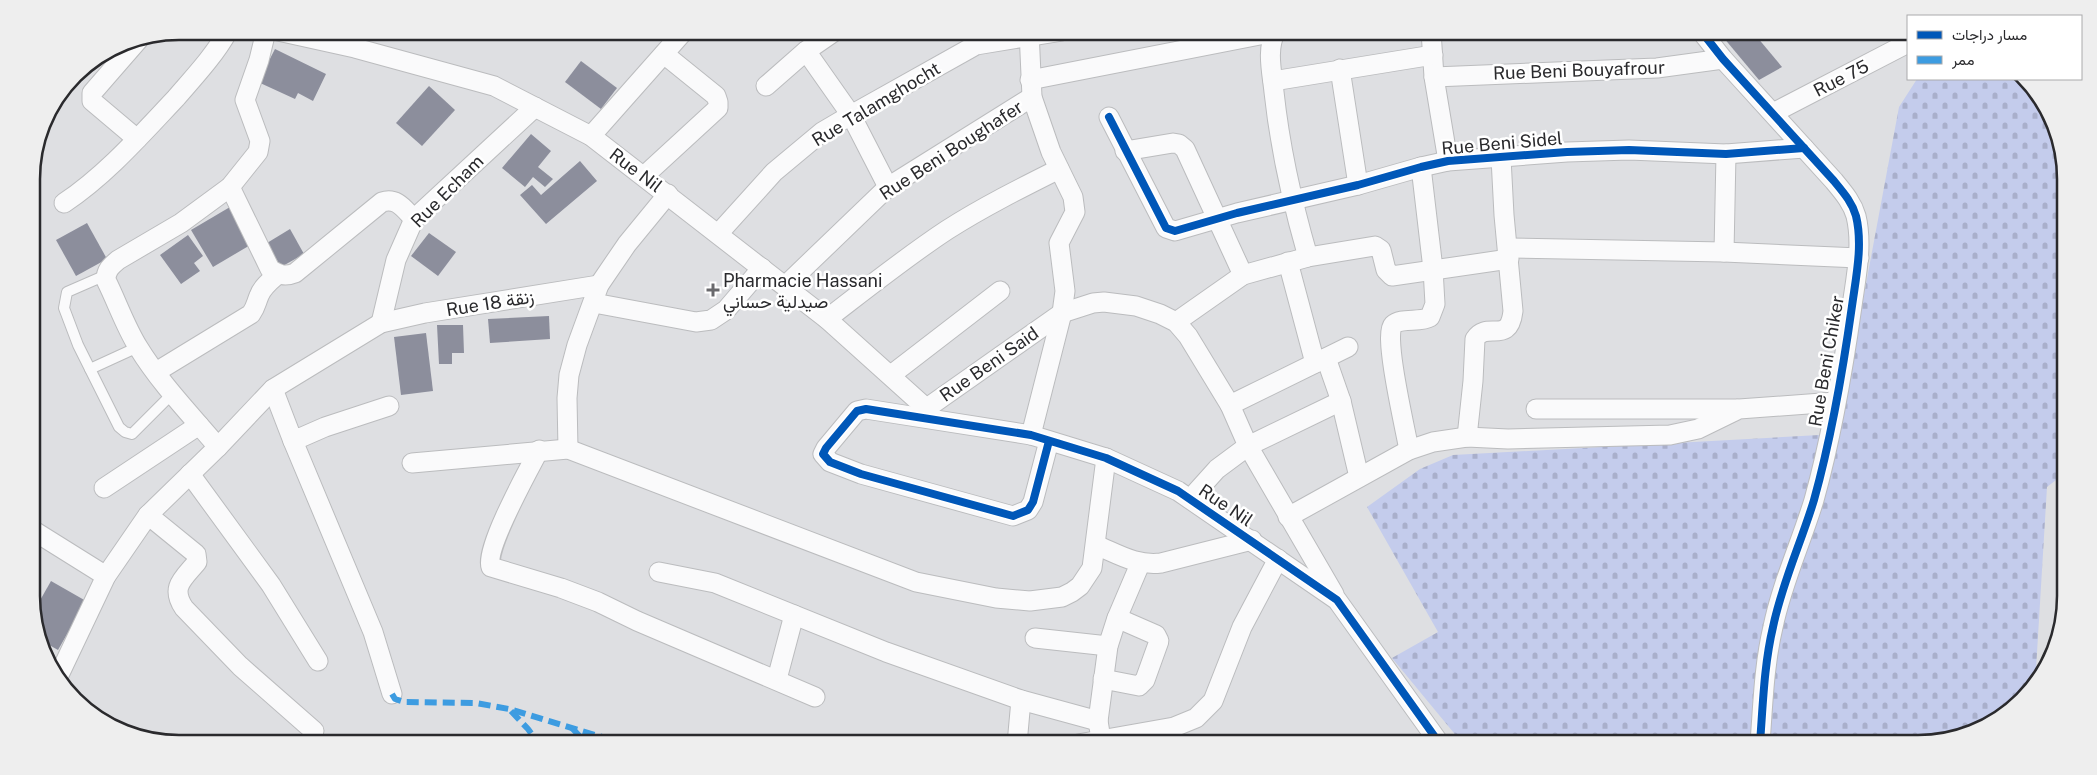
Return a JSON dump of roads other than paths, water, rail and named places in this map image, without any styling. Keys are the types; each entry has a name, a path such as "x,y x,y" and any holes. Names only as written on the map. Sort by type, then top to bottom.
{"street":[{"path":"64,203 97,178 137,139 208,61 222,40"},
{"path":"218,447 156,372 138,347 124,321 106,280 106,275 109,267 118,260 181,223 230,187 258,152 260,141 245,100 264,40"},
{"name":"Rue Nil","path":"319,40 494,86 591,136 827,319 890,375 921,412 1031,435 1106,458 1142,473 1190,499 1337,600 1434,735"},
{"path":"591,136 676,40"},
{"path":"766,86 806,51 822,40"},
{"name":"Rue Talamghocht","path":"718,234 774,172 822,132 971,40"},
{"path":"1029,40 1031,88 1059,169 1072,197 1075,212 1059,243 1065,291 1062,313 1031,435"},
{"path":"1031,88 1241,40"},
{"path":"1274,40 1271,48 1273,81 1282,158 1308,257"},
{"path":"1432,40 1434,77 1448,161"},
{"name":"Rue Beni Chiker","path":"1709,40 1723,59 1851,202 1858,232 1858,258 1847,340 1835,402 1814,500 1773,625 1765,671 1761,735"},
{"name":"Rue 75","path":"1773,113 1907,44"},
{"path":"130,49 92,93 92,101 137,139"},
{"path":"806,51 851,115 888,187"},
{"path":"644,176 718,108 716,96 664,54"},
{"path":"1273,81 1340,69 1433,56"},
{"name":"Rue Beni Bouyafrour","path":"1434,77 1657,68 1723,59"},
{"path":"1340,69 1358,186"},
{"name":"Rue Beni Boughafer","path":"785,286 888,187 1031,88"},
{"name":"Rue Echam","path":"381,322 396,260 414,219 535,106"},
{"path":"1109,116 1125,151 1173,143 1179,144 1189,154 1243,276"},
{"name":"Rue Beni Sidel","path":"1125,151 1166,228 1175,231 1292,199 1358,186 1421,166 1448,161 1567,152 1629,150 1726,154 1804,148"},
{"path":"1724,252 1726,154"},
{"path":"1467,436 1474,381 1475,339 1480,333 1499,332 1507,329 1513,317 1501,158"},
{"path":"1409,450 1389,335 1390,329 1396,323 1426,319 1432,314 1435,304 1433,269 1421,166"},
{"path":"827,319 897,265 948,230 994,202 1059,169"},
{"path":"230,187 270,269 278,274 288,276 295,273 382,202 392,200 399,204 414,219"},
{"path":"568,449 566,398 569,375 577,345 594,303 599,285 627,244 668,194"},
{"path":"1337,600 1248,446 1230,405 1188,336 1176,322 1243,276 1308,257 1375,246 1382,250 1386,270 1392,276 1509,254 1724,252 1858,258"},
{"path":"1288,262 1321,361 1341,401 1359,477"},
{"path":"594,303 696,322 711,320 726,310 762,268"},
{"path":"156,372 251,314 257,306 259,295 278,274"},
{"name":"Rue 18 زنقة","path":"381,322 425,313 599,285"},
{"path":"890,375 1000,291"},
{"name":"Rue Beni Said","path":"921,412 1062,313 1093,303 1116,302 1160,314 1176,322"},
{"path":"61,670 106,576 148,516 272,390 381,322"},
{"path":"1230,405 1348,348"},
{"path":"272,390 374,632 392,694"},
{"path":"1190,499 1217,469 1248,446 1341,401"},
{"path":"1536,409 1739,409 1835,402"},
{"path":"293,441 325,427 389,406"},
{"path":"921,412 861,409 852,417 823,454 830,462 861,474 1013,516 1028,510 1033,502 1049,441"},
{"path":"1288,517 1409,450 1433,442 1467,436 1508,439 1670,435 1698,429 1739,409"},
{"path":"104,488 199,425"},
{"path":"412,464 540,450 568,449 916,582 996,598 1047,600 1062,597 1072,592 1080,586 1092,568 1106,458"},
{"path":"540,450 514,499 490,554 489,562 491,567 579,595 815,697"},
{"path":"190,474 271,585 318,661"},
{"path":"148,516 196,554 197,562 178,584 177,592 184,608 240,666 314,731"},
{"path":"40,535 106,576"},
{"path":"1096,545 1140,564 1161,563 1252,540"},
{"path":"1128,735 1174,727 1187,723 1205,712 1218,692 1242,627 1278,559"},
{"path":"1099,735 1098,721 1108,646 1117,618 1140,564"},
{"path":"659,572 715,583 886,652 1021,700 1098,721"},
{"path":"777,679 794,616"},
{"path":"1103,679 1142,685 1159,641 1156,634 1117,618"},
{"path":"1035,638 1108,646"},
{"path":"1019,735 1021,700"}],"lane":[{"path":"106,275 67,292 64,308 78,345 119,427 124,432 132,434 173,393"},
{"path":"90,369 138,347"}],"place":[{"name":"Pharmacie Hassani صيدلية حساني","path":"713,290"}]}
